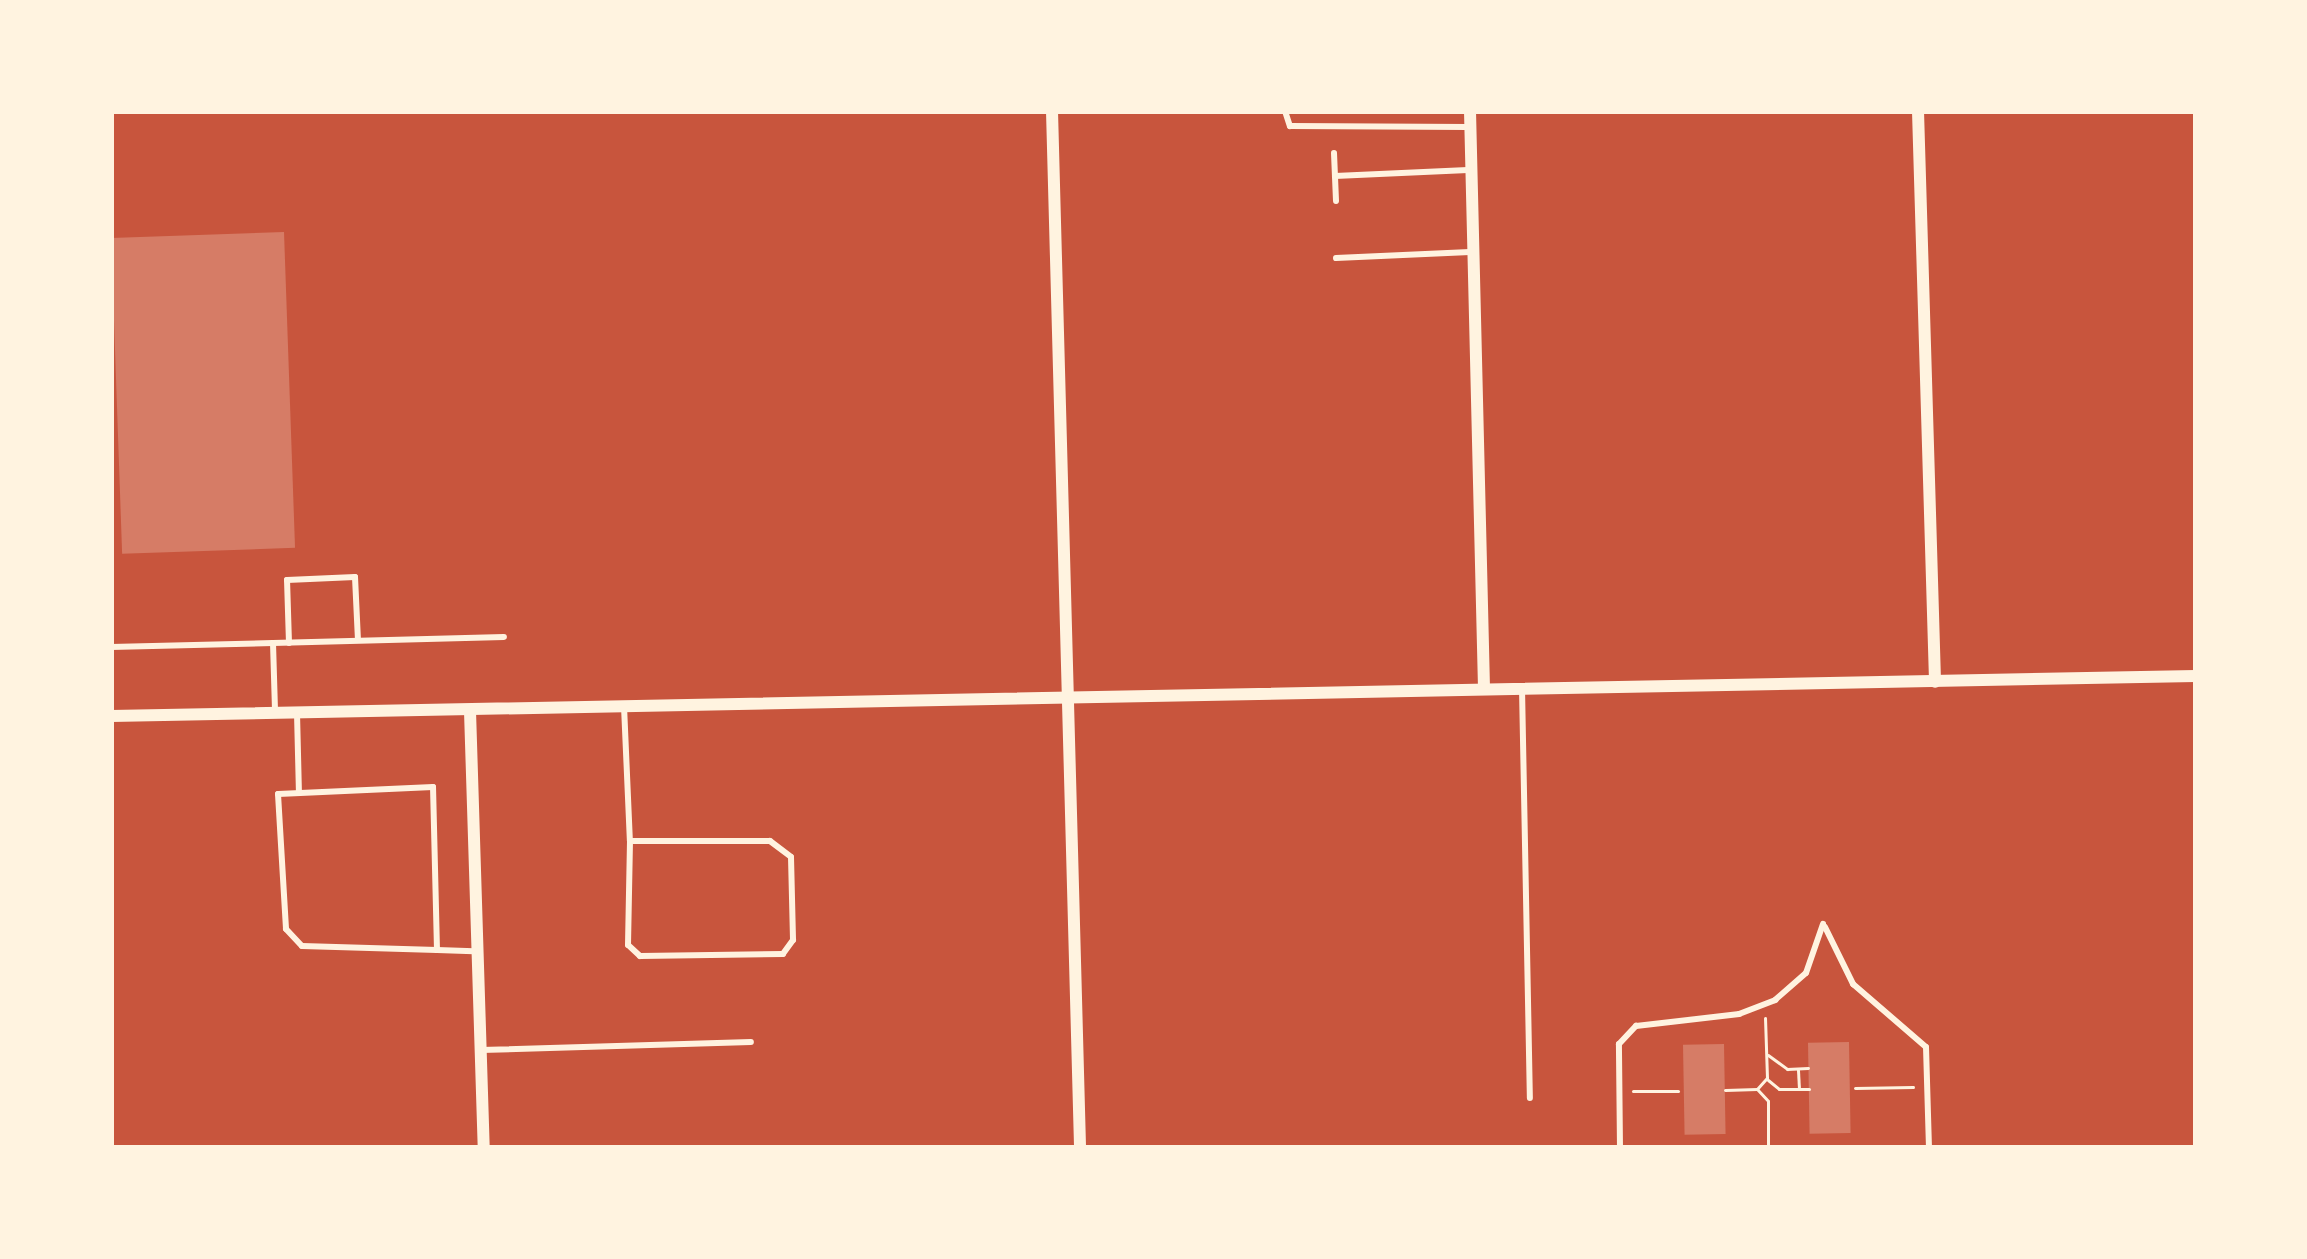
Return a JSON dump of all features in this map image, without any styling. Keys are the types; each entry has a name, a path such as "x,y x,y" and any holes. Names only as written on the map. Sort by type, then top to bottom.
{"street":[{"path":"1052,111 1080,1148"},
{"path":"1470,111 1484,688"},
{"path":"1918,111 1935,682"},
{"path":"111,716 2196,676"},
{"path":"470,711 484,1148"}],"lane":[{"path":"1286,111 1290,126 1471,127"},
{"path":"1334,153 1336,201"},
{"path":"1335,176 1472,170"},
{"path":"1336,258 1473,252"},
{"path":"289,643 287,580 356,577 358,641"},
{"path":"111,647 504,637"},
{"path":"273,643 275,712"},
{"path":"1522,688 1530,1098"},
{"path":"624,706 628,944 640,956 783,954 793,940 791,857 770,841 629,841"},
{"path":"297,712 299,793"},
{"path":"437,950 434,787 278,794 286,929 302,946 437,950 478,951"},
{"path":"1619,1148 1619,1044 1636,1026 1764,1004 1806,973 1823,924 1853,984 1926,1046 1929,1148"},
{"path":"481,1050 752,1042"}],"path":[{"path":"1764,1004 1767,1078 1779,1089 1809,1089"},
{"path":"1766,1054 1798,1069 1808,1068"},
{"path":"1798,1069 1799,1089"},
{"path":"1725,1090 1756,1089 1767,1078"},
{"path":"1855,1088 1927,1086"},
{"path":"1756,1089 1768,1101"},
{"path":"1768,1148 1768,1101 1779,1089"},
{"path":"1619,1091 1678,1091"}],"building":[{"path":"284,232 295,548 122,554 111,238"},
{"path":"1849,1042 1851,1133 1810,1134 1808,1043"},
{"path":"1724,1044 1726,1134 1685,1135 1683,1045"}]}
